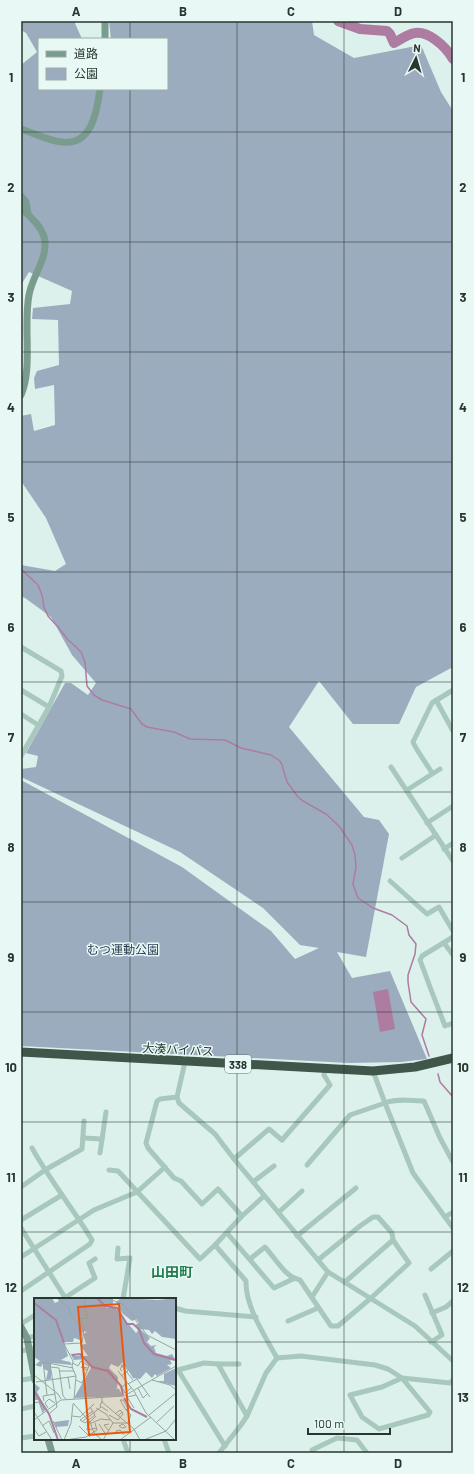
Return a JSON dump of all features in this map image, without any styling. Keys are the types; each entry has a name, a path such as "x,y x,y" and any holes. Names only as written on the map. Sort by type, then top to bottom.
{"highway":[{"name":"大湊バイパス","path":"21,1052 374,1071 416,1068 453,1058"}],"street":[{"path":"105,21 105,38"},
{"path":"21,129 63,142 76,141 82,138 93,125 100,90"},
{"path":"21,196 26,202 28,214"},
{"path":"21,209 28,214 42,232 45,244 43,256 29,295 26,377 21,395"},
{"path":"21,647 61,671 62,681 21,756"},
{"path":"21,690 49,707"},
{"path":"432,773 421,754 414,746 414,742 432,703 453,690"},
{"path":"436,700 453,731"},
{"path":"21,714 38,725"},
{"path":"391,767 453,861"},
{"path":"407,790 440,768"},
{"path":"427,823 453,806"},
{"path":"402,858 436,835"},
{"path":"444,849 453,843"},
{"path":"390,881 428,914 439,907 453,931"},
{"path":"453,937 422,956 420,960 446,1026 453,1023"},
{"path":"444,943 453,956"},
{"path":"185,1062 177,1097 179,1103 215,1134 264,1196 279,1212 296,1236 328,1272 415,1326 453,1361"},
{"path":"234,1159 269,1129 282,1140 330,1085 324,1075 325,1068"},
{"path":"374,1071 413,1173 453,1228"},
{"path":"177,1097 160,1099 157,1101 146,1144 148,1148 174,1178 181,1181 202,1204 218,1189 242,1216"},
{"path":"307,1165 350,1114 392,1100 424,1101 440,1138 453,1162"},
{"path":"100,1153 106,1112"},
{"path":"21,1187 45,1170 82,1149 84,1121"},
{"path":"83,1138 102,1138"},
{"path":"21,1291 90,1244 92,1240 32,1148"},
{"path":"253,1182 274,1166"},
{"path":"21,1256 94,1210 137,1192 165,1167"},
{"path":"109,1170 118,1171 200,1259 264,1196"},
{"path":"296,1236 356,1188"},
{"path":"279,1212 302,1191"},
{"path":"21,1220 62,1195"},
{"path":"445,1217 453,1212"},
{"path":"227,1233 274,1288 293,1279 300,1280 330,1326 338,1326 409,1263 393,1240 392,1233 378,1217 373,1217 318,1260"},
{"path":"21,1228 65,1298 95,1278 89,1263 96,1259"},
{"path":"345,1282 393,1240"},
{"path":"215,1245 246,1281 246,1292 256,1318 277,1358"},
{"path":"250,1260 265,1247 293,1279"},
{"path":"118,1248 117,1259 130,1258 123,1298"},
{"path":"431,1269 453,1251"},
{"path":"312,1298 328,1272"},
{"path":"425,1295 442,1335 431,1342"},
{"path":"432,1313 446,1306 453,1300"},
{"path":"176,1308 185,1311 256,1318"},
{"path":"288,1321 318,1308"},
{"path":"34,1317 21,1325 32,1348 34,1368"},
{"path":"27,1338 34,1336"},
{"path":"21,1351 32,1348"},
{"path":"219,1453 247,1416 266,1373 277,1358 301,1356 375,1364 388,1369 402,1378 430,1412 428,1415 379,1429 362,1417 350,1395 382,1387 402,1378 450,1383 453,1380"},
{"path":"225,1446 178,1370 204,1363 239,1364"},
{"path":"218,1364 247,1416"},
{"path":"21,1380 34,1378"},
{"path":"21,1409 34,1406"},
{"path":"21,1438 34,1436"},
{"path":"313,1453 312,1450 337,1438 357,1440 367,1453"},
{"path":"48,1440 52,1453"},
{"path":"123,1440 128,1453"},
{"path":"164,1440 169,1453"}],"green space":[{"name":"むつ運動公園","path":"21,21 74,21 82,38 38,38 38,90 168,90 168,38 111,38 109,21 312,21 314,35 354,58 421,45 441,92 453,111 453,667 416,687 399,724 353,724 319,681 289,727 364,817 379,820 389,834 366,957 337,952 352,978 390,971 427,1059 401,1062 349,1063 21,1046 21,780 182,867 271,931 295,959 319,948 300,945 263,908 180,852 21,777 21,769 36,767 38,756 26,753 65,683 71,683 88,695 96,683 72,655 51,617 25,598 21,597 21,565 55,571 66,564 46,518 21,481 21,416 31,414 34,431 55,425 54,385 35,389 34,378 37,371 59,365 58,320 32,319 33,308 70,304 72,291 29,272 21,285 21,65 37,52 26,33 21,30"}],"shaded area":[{"path":"388,989 395,1029 380,1032 373,992"}],"waterway":[{"path":"338,21 360,29 387,31 394,43 411,34 423,34 441,44 453,59"},
{"path":"21,569 38,585 48,616 68,640 81,652 85,662 87,686 94,695 102,700 131,709 142,724 147,727 174,732 190,739 225,740 241,748 271,755 280,761 287,782 298,797 326,814 339,826 352,845 355,855 356,867 353,884 358,898 373,908 392,915 407,926 409,935 416,944 415,954 408,975 408,982 411,1002 426,1019 422,1035 429,1056"},
{"path":"438,1074 440,1082 453,1097"}],"district":[{"name":"山田町","path":"172,1271"}]}
